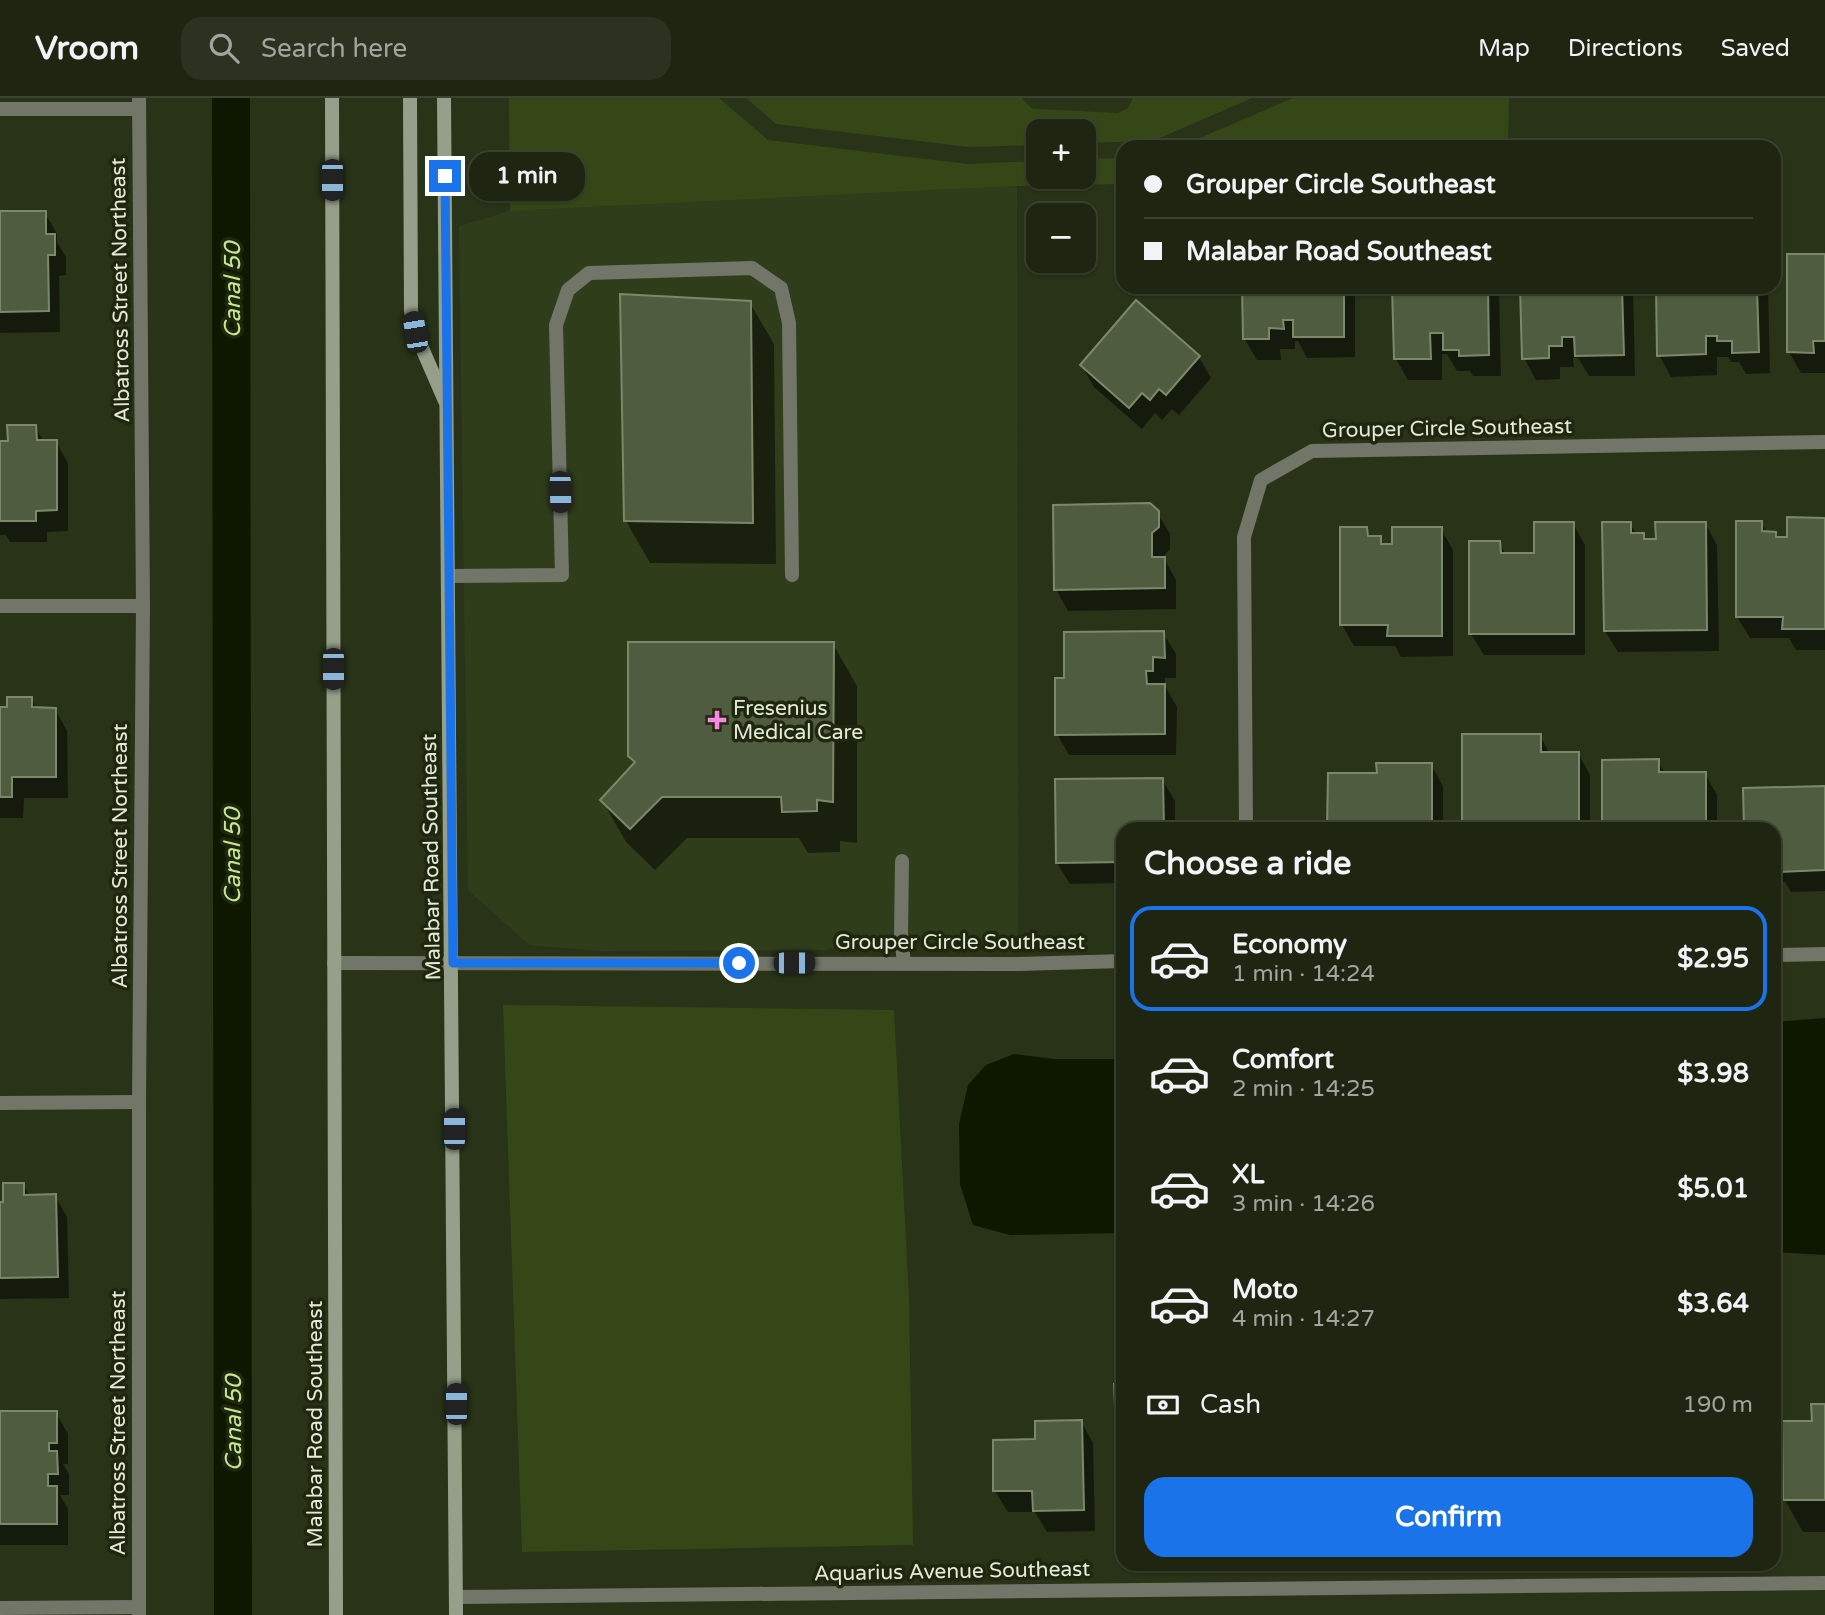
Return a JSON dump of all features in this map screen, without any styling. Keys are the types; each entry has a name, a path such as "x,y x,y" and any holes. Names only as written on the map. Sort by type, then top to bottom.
{"main road":[{"name":"Malabar Road Southeast","path":"332,98 336,1615"},
{"path":"410,98 411,311 415,332 449,408"},
{"name":"Malabar Road Southeast","path":"444,98 449,408 456,1615"}],"street":[{"path":"0,109 139,103"},
{"name":"Albatross Street Northeast","path":"139,103 143,606 139,1611"},
{"path":"449,576 562,575 556,325 568,290 589,273 752,268 781,288 789,323 792,575"},
{"name":"Grouper Circle Southeast","path":"1246,822 1244,537 1261,480 1312,451 1825,442"},
{"path":"0,606 143,606"},
{"path":"902,861 901,936 904,963"},
{"path":"1781,955 1825,954"},
{"name":"Grouper Circle Southeast","path":"334,963 1116,961"},
{"path":"0,1103 139,1102"},
{"name":"Aquarius Avenue Southeast","path":"457,1597 1825,1583"},
{"path":"0,1608 139,1611"}],"shaded area":[{"path":"509,98 719,98 768,140 968,164 1026,162 1026,186 510,211"},
{"path":"746,98 1022,98 1031,108 1037,109 1118,113 1128,108 1133,98 1252,98 1155,140 1096,143 1096,119 1026,119 1026,145 969,147 776,124"},
{"path":"1293,98 1509,98 1508,140 1195,140"},
{"path":"1116,158 1116,184 1096,185 1096,159"},
{"path":"1017,186 1018,942 855,942 826,950 599,951 529,945 468,890 459,226 510,211"},
{"path":"503,1005 894,1010 909,1298 913,1545 522,1552"},
{"path":"1825,1018 1825,1255 1781,1252 1781,1022"},
{"path":"1014,1054 1054,1059 1116,1059 1116,1233 1010,1235 973,1225 960,1184 959,1124 968,1085 986,1065"}],"building":[{"path":"0,211 46,211 46,234 55,234 55,255 48,255 49,311 0,312"},
{"path":"1787,254 1825,254 1825,341 1813,341 1814,353 1787,352"},
{"path":"620,294 751,301 753,523 624,521"},
{"path":"1242,294 1344,294 1344,337 1293,337 1293,320 1283,320 1284,329 1269,328 1269,339 1243,339"},
{"path":"1392,294 1488,294 1489,355 1459,356 1459,350 1443,350 1443,333 1430,333 1431,359 1394,359"},
{"path":"1520,294 1622,294 1624,355 1575,356 1574,337 1562,337 1562,346 1549,346 1549,358 1522,359"},
{"path":"1656,294 1757,294 1759,352 1732,353 1732,341 1717,341 1717,336 1706,336 1706,354 1657,356"},
{"path":"1136,300 1200,356 1166,395 1159,389 1150,400 1142,393 1129,408 1080,365"},
{"path":"7,425 36,425 37,440 57,440 57,510 36,511 36,521 0,521 0,441 8,441"},
{"path":"1150,503 1159,511 1159,527 1152,533 1152,557 1165,557 1165,588 1054,590 1053,505"},
{"path":"1787,517 1825,518 1825,629 1782,629 1783,617 1736,617 1736,521 1762,521 1762,531 1776,532 1776,537 1787,537"},
{"path":"1534,522 1574,522 1574,634 1469,634 1469,541 1500,541 1501,553 1534,553"},
{"path":"1602,522 1631,522 1631,533 1644,533 1644,539 1656,539 1655,522 1706,522 1707,630 1604,631"},
{"path":"1340,527 1367,527 1368,536 1381,536 1381,544 1392,544 1392,527 1442,527 1442,636 1387,636 1388,625 1340,625"},
{"path":"1164,631 1165,658 1153,657 1153,671 1146,671 1147,684 1165,684 1165,734 1055,735 1055,678 1064,678 1064,632"},
{"path":"628,642 834,642 833,802 817,800 817,811 782,812 781,797 662,797 630,829 600,800 635,762 628,756"},
{"path":"7,697 32,697 32,707 56,708 56,777 12,777 12,797 0,797 0,707 7,707"},
{"path":"1462,734 1541,734 1541,752 1579,752 1579,822 1462,822"},
{"path":"1659,759 1659,772 1706,772 1706,822 1602,822 1602,760"},
{"path":"1376,763 1432,763 1432,822 1327,822 1328,773 1377,773"},
{"path":"1163,778 1164,822 1116,822 1116,862 1056,863 1055,779"},
{"path":"1825,786 1825,870 1781,872 1781,822 1744,822 1743,788"},
{"path":"3,1183 24,1183 24,1195 56,1194 58,1277 0,1278 0,1202 3,1202"},
{"path":"1114,1384 1116,1384 1116,1428"},
{"path":"1811,1404 1825,1404 1825,1500 1783,1500 1782,1421 1812,1421"},
{"path":"0,1411 57,1411 57,1443 49,1443 49,1451 57,1451 58,1474 48,1474 48,1486 57,1486 57,1524 0,1524"},
{"path":"1082,1420 1084,1510 1033,1511 1032,1491 993,1491 993,1440 1035,1439 1035,1421"}],"waterway":[{"name":"Canal 50","path":"231,98 233,1615"}],"place":[{"name":"Fresenius Medical Care","path":"717,720"}],"route":[{"path":"445,176 453,963 739,963"}]}
